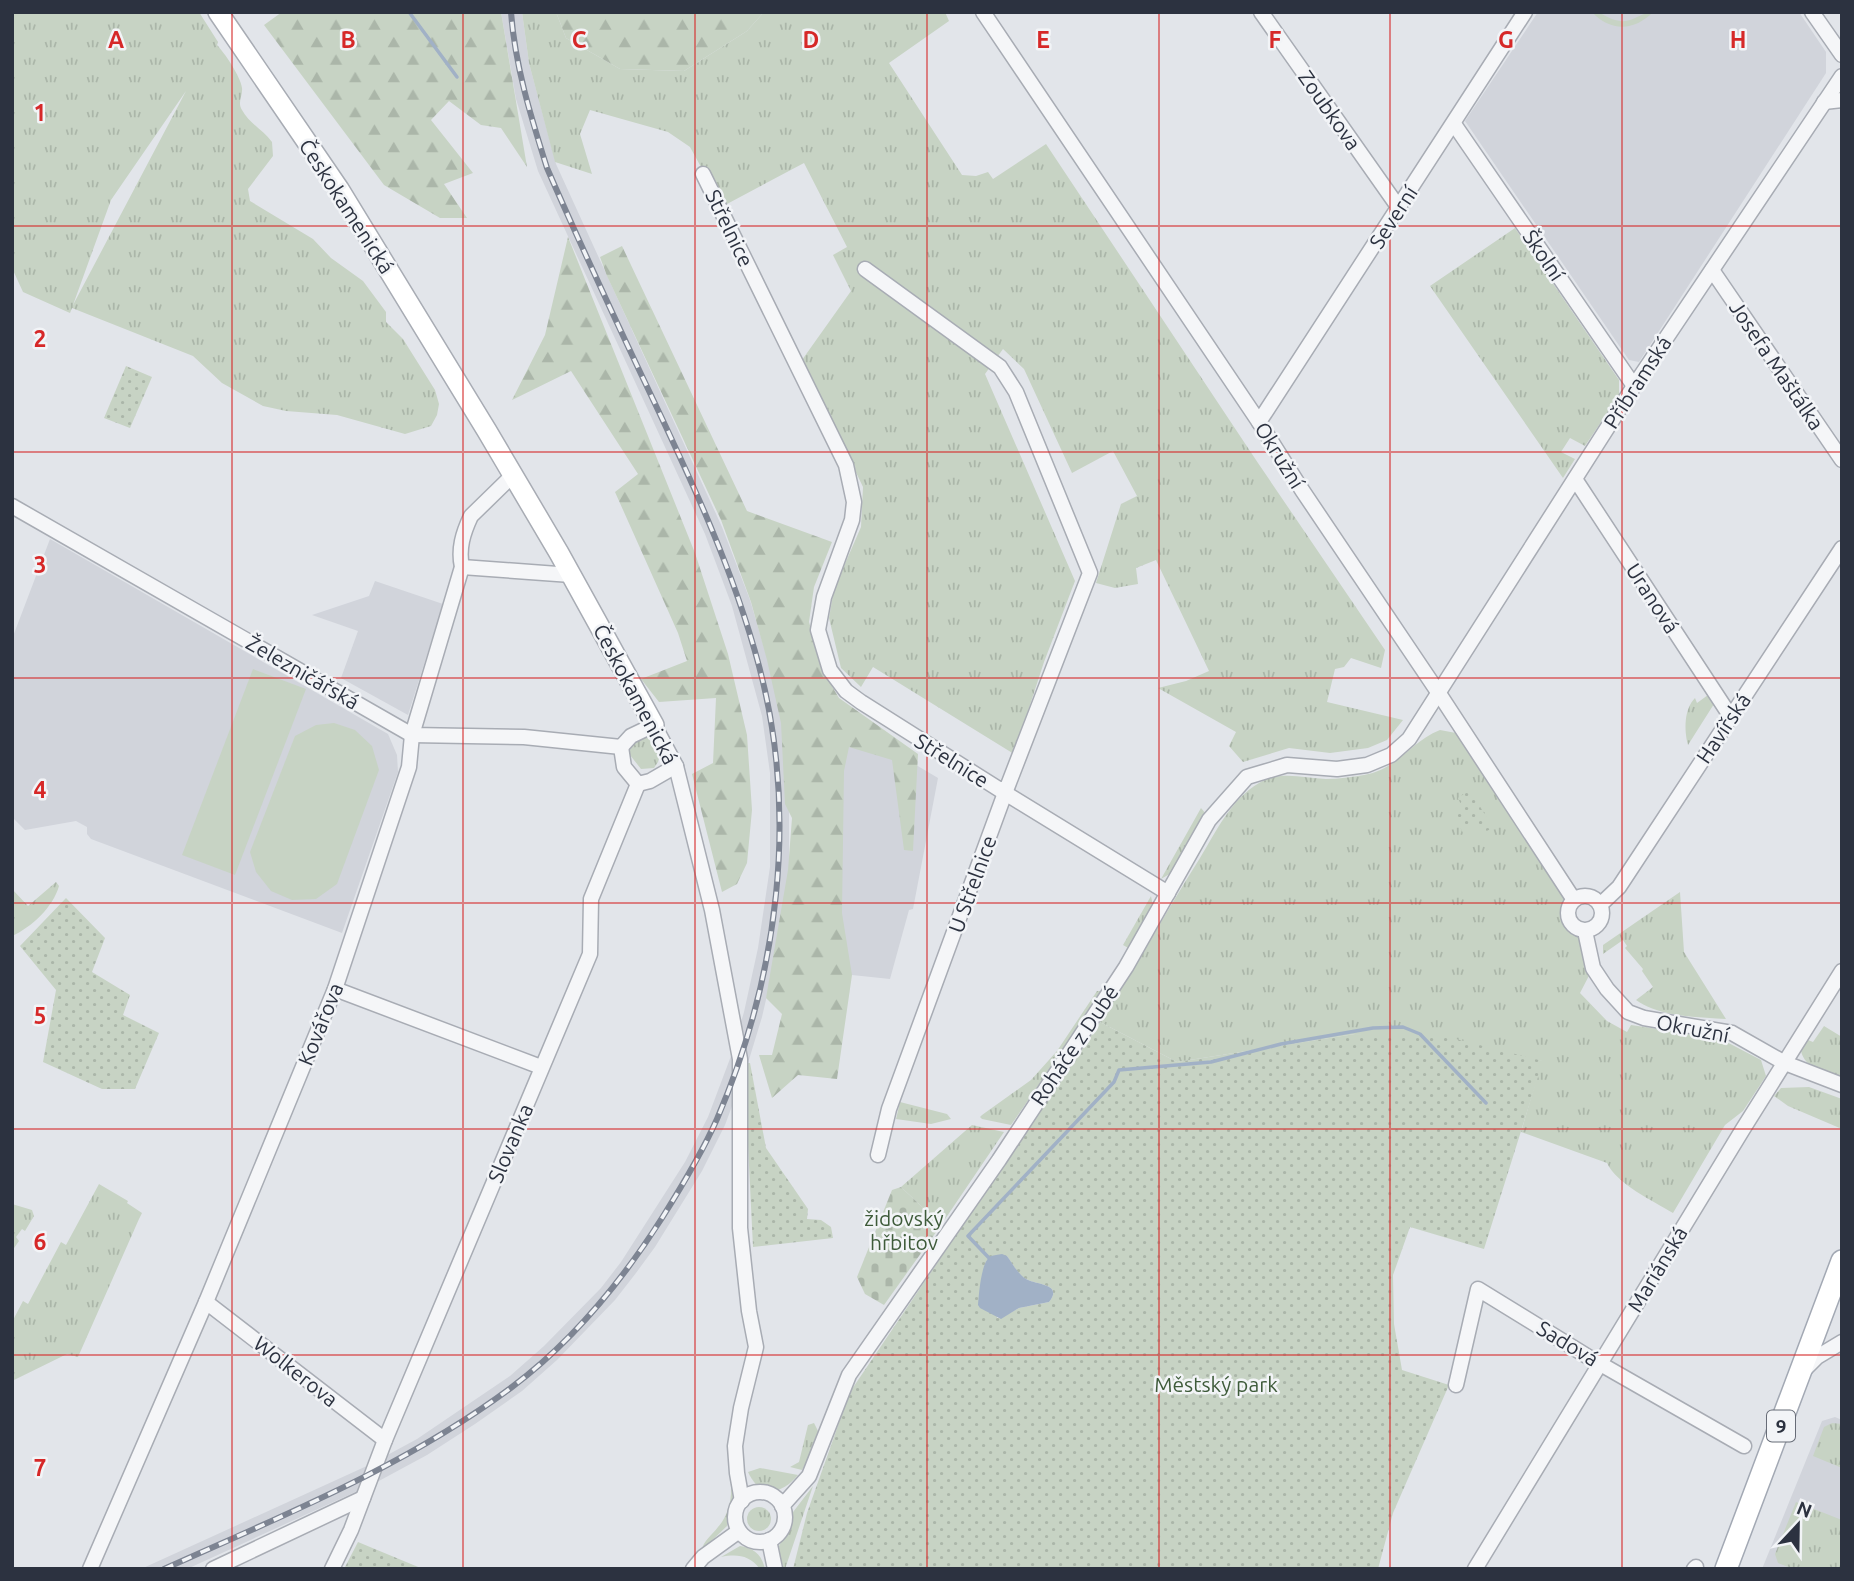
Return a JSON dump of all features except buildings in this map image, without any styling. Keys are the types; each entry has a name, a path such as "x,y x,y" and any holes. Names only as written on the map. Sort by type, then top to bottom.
{"main road":[{"name":"9","path":"1726,1569 1842,1261"}],"street":[{"name":"Českokamenická","path":"218,12 339,189 571,575 676,766 712,910 740,1059 740,1228 748,1311 756,1347 741,1408 736,1446 742,1501"},
{"name":"Okružní","path":"983,12 1259,422 1574,900 1568,908 1568,919 1574,927 1585,931 1593,968 1607,989 1628,1012 1644,1018 1731,1033 1785,1063 1842,1085"},
{"name":"Zoubkova","path":"1261,12 1399,208"},
{"name":"Severní","path":"1259,422 1525,12"},
{"path":"1812,12 1842,55"},
{"name":"Příbramská","path":"1438,692 1634,386 1842,76"},
{"path":"1824,102 1842,100"},
{"name":"Školní","path":"1454,124 1634,386"},
{"name":"Střelnice","path":"703,174 826,421 850,478 854,502 852,520 824,597 818,630 830,670 846,691 861,702 1006,793 1090,573 1016,392 1000,367 864,269"},
{"name":"Josefa Maštálka","path":"1712,270 1842,460"},
{"name":"Kovářova","path":"90,1569 206,1302 335,989 409,768 412,735 462,567 460,548 471,516 512,476"},
{"name":"Uranová","path":"1576,478 1731,717"},
{"name":"Železničářská","path":"12,506 412,735 524,737 621,747"},
{"path":"12,517 33,518"},
{"name":"Havířská","path":"1600,905 1619,887 1842,548"},
{"path":"462,567 571,575"},
{"name":"Roháče z Dubé","path":"769,1540 779,1534 784,1525 782,1506 809,1476 849,1374 999,1160 1126,967 1209,820 1247,777 1287,765 1337,769 1367,765 1391,755 1409,739 1424,719 1438,692"},
{"path":"654,725 631,736 621,747 624,767 638,784 650,781 676,766"},
{"name":"Slovanka","path":"332,1569 351,1530 385,1440 590,954 591,899 638,784"},
{"path":"1006,793 1168,893"},
{"name":"U Střelnice","path":"878,1155 889,1109 1006,793"},
{"path":"1574,900 1591,897 1600,905 1601,919 1592,929 1585,931"},
{"name":"Mariánská","path":"1475,1569 1842,971"},
{"path":"335,989 541,1067"},
{"name":"Sadová","path":"1456,1385 1478,1289 1744,1446"},
{"name":"Wolkerova","path":"206,1302 385,1440"},
{"path":"1801,1374 1817,1357 1842,1342"},
{"path":"737,1474 758,1493"},
{"path":"775,1569 769,1540 753,1541 739,1531 736,1515 742,1501 749,1495 758,1493 773,1496 782,1506"},
{"path":"213,1569 363,1498"},
{"path":"693,1569 703,1558 739,1531"}],"shaded area":[{"path":"501,12 522,12 529,63 556,164 722,527 750,600 768,661 780,712 789,772 789,868 777,952 762,1017 725,1125 702,1171 636,1273 615,1300 557,1360 522,1391 475,1424 427,1455 377,1482 187,1569 141,1569 369,1465 417,1439 510,1376 544,1346 601,1288 621,1262 685,1162 708,1117 744,1012 758,948 770,867 770,773 762,716 732,606 705,534 538,171 516,99"},
{"path":"1538,12 1799,12 1826,52 1826,73 1639,362 1629,360 1465,121"},
{"path":"50,539 388,734 397,755 398,772 342,933 91,839 87,834 87,827 76,821 25,830 12,817 12,639"},
{"path":"375,581 443,604 408,715 341,678 358,631 312,615 369,596"},
{"path":"857,726 879,743 938,778 913,909 909,910 890,979 852,975 815,962 809,843"},
{"path":"1835,1417 1842,1420 1842,1569 1762,1569 1822,1421"}],"green space":[{"path":"12,12 199,12 239,78 242,110 272,142 273,156 248,189 250,201 313,239 331,258 363,281 386,312 386,322 403,339 435,390 439,404 437,415 431,426 405,434 337,415 286,411 263,406 222,383 193,356 72,308 70,313 23,292 12,268","holes":["186,91 73,305 111,200"]},
{"path":"282,12 501,12 527,167 501,128 481,125 449,101 431,120 473,173 444,184 467,218 440,218 384,185 264,25"},
{"path":"522,12 556,12 566,38 620,69 684,71 747,31 764,12 945,12 949,21 889,63 962,175 976,176 988,172 993,179 1046,144 1385,650 1381,668 1351,658 1344,667 1335,669 1327,702 1403,720 1387,740 1368,748 1330,753 1289,748 1243,762 1229,746 1236,732 1158,688 1186,681 1209,671 1156,560 1136,568 1138,584 1115,588 1096,583 1121,504 1137,496 1113,451 1072,473 1024,369 1003,349 985,374 1075,581 1044,662 1014,754 873,667 861,687 841,668 829,618 834,589 861,527 863,487 802,360 851,291 833,255 847,247 804,163 727,204 690,147 668,132 590,110 580,134 592,174 555,162 529,63"},
{"path":"556,12 764,12 747,31 684,71 620,69 566,38"},
{"path":"1592,12 1625,21 1653,12 1638,23 1622,27 1599,19"},
{"path":"1515,228 1619,380 1619,395 1585,446 1570,438 1561,452 1575,459 1563,478 1430,286"},
{"path":"568,237 695,553 728,654 747,735 752,810 747,863 737,884 722,892 692,774 713,763 716,698 659,702 641,679 687,661 678,633 615,492 638,474 571,371 512,400 545,335"},
{"path":"622,246 747,511 832,542 814,587 809,622 824,673 839,698 918,754 913,851 904,850 892,760 849,747 844,771 842,913 852,975 837,1079 798,1075 772,1098 759,1055 772,1055 782,1014 766,998 788,870 792,818 785,804 781,723 751,602 721,520 600,257"},
{"path":"126,366 152,377 130,428 104,418"},
{"path":"253,669 306,689 235,875 182,855"},
{"path":"1708,695 1714,704 1688,745 1686,726 1691,703 1695,698 1697,703"},
{"path":"334,723 355,730 372,746 379,770 337,884 316,899 292,900 271,891 256,872 250,852 295,736 316,725"},
{"path":"1440,730 1456,733 1574,900 1569,910 1569,918 1575,926 1585,931 1593,968 1580,993 1607,1021 1627,1032 1631,1025 1719,1038 1761,1060 1766,1076 1743,1111 1725,1125 1673,1213 1627,1185 1607,1163 1521,1132 1542,1061 1355,1034 1177,1062 1100,1022 1218,827 1232,807 1249,790 1275,777 1331,779 1376,772"},
{"path":"639,737 648,738 660,754 654,768 641,769 630,755 629,748"},
{"path":"1470,790 1493,828 1480,834 1474,826 1463,833 1454,814 1462,807 1458,798"},
{"path":"1201,808 1206,814 1173,872 1161,879"},
{"path":"56,882 59,886 47,909 34,922 12,936 12,889 28,906"},
{"path":"1680,892 1684,952 1726,1019 1679,1015 1646,1006 1636,1000 1653,987 1643,969 1625,948 1627,946 1623,940 1603,954 1603,945"},
{"path":"1151,896 1153,906 1130,949 1123,945"},
{"path":"66,898 105,938 92,972 130,995 123,1015 159,1033 135,1089 102,1089 43,1062 56,990 20,946"},
{"path":"1097,991 1104,991 1011,1125 982,1119 982,1115 1031,1080 1057,1051"},
{"name":"Městský park","path":"1100,1022 1177,1062 1355,1034 1448,1037 1543,1061 1484,1249 1410,1227 1393,1275 1394,1324 1402,1370 1449,1385 1393,1513 1378,1569 793,1569 807,1513 850,1392","holes":["1007,1256 1023,1277 1051,1288 1053,1296 1049,1302 1019,1308 997,1318"]},
{"path":"1824,1026 1842,1037 1842,1077 1812,1066 1803,1057 1801,1051 1808,1040 1813,1042"},
{"path":"744,1063 750,1063 766,1148 808,1209 807,1219 821,1220 831,1227 833,1238 753,1247"},
{"path":"1809,1087 1842,1099 1842,1129 1788,1106 1774,1096 1781,1088"},
{"path":"900,1102 947,1114 951,1119 931,1124 896,1119"},
{"path":"972,1125 1004,1132 939,1228 933,1217 901,1187"},
{"path":"99,1184 128,1201 127,1203 142,1213 78,1357 67,1354 12,1381 12,1322 23,1301 28,1304 61,1242 66,1245"},
{"name":"židovský hřbitov","path":"901,1187 933,1217 939,1228 884,1305 865,1294 857,1277 892,1190"},
{"path":"12,1204 32,1210 34,1216 25,1231 22,1229 16,1237 19,1241 12,1251"},
{"path":"814,1423 818,1431 802,1470 790,1467 799,1462 808,1425"},
{"path":"1832,1423 1842,1424 1842,1468 1813,1456 1824,1427"},
{"path":"760,1468 798,1475 779,1490 765,1490 753,1481 748,1472"},
{"path":"731,1485 735,1496 727,1526 702,1550 727,1513"},
{"path":"813,1486 785,1569 781,1569 779,1546 787,1531 790,1516"},
{"path":"1796,1502 1842,1520 1842,1569 1793,1569 1778,1563 1775,1554"},
{"path":"759,1507 768,1510 771,1519 768,1528 759,1531 750,1528 747,1519 750,1510"},
{"path":"358,1542 423,1569 344,1569"},
{"path":"740,1546 757,1553 765,1569 760,1569 752,1561 742,1557 721,1557"}],"water":[{"path":"991,1256 1007,1256 1026,1279 1051,1288 1053,1296 1049,1302 1019,1308 1001,1319 980,1308 979,1293 985,1264"}],"waterway":[{"path":"409,12 457,77"},
{"path":"990,1259 968,1236 1114,1082 1119,1070 1211,1062 1281,1044 1373,1028 1403,1027 1420,1034 1486,1103"}],"railway":[{"path":"164,1569 299,1509 430,1441 512,1387 575,1330 613,1287 647,1242 705,1144 738,1065 768,953 776,896 778,780 771,723 759,666 736,591 707,517 547,168 520,72 511,12"}]}
